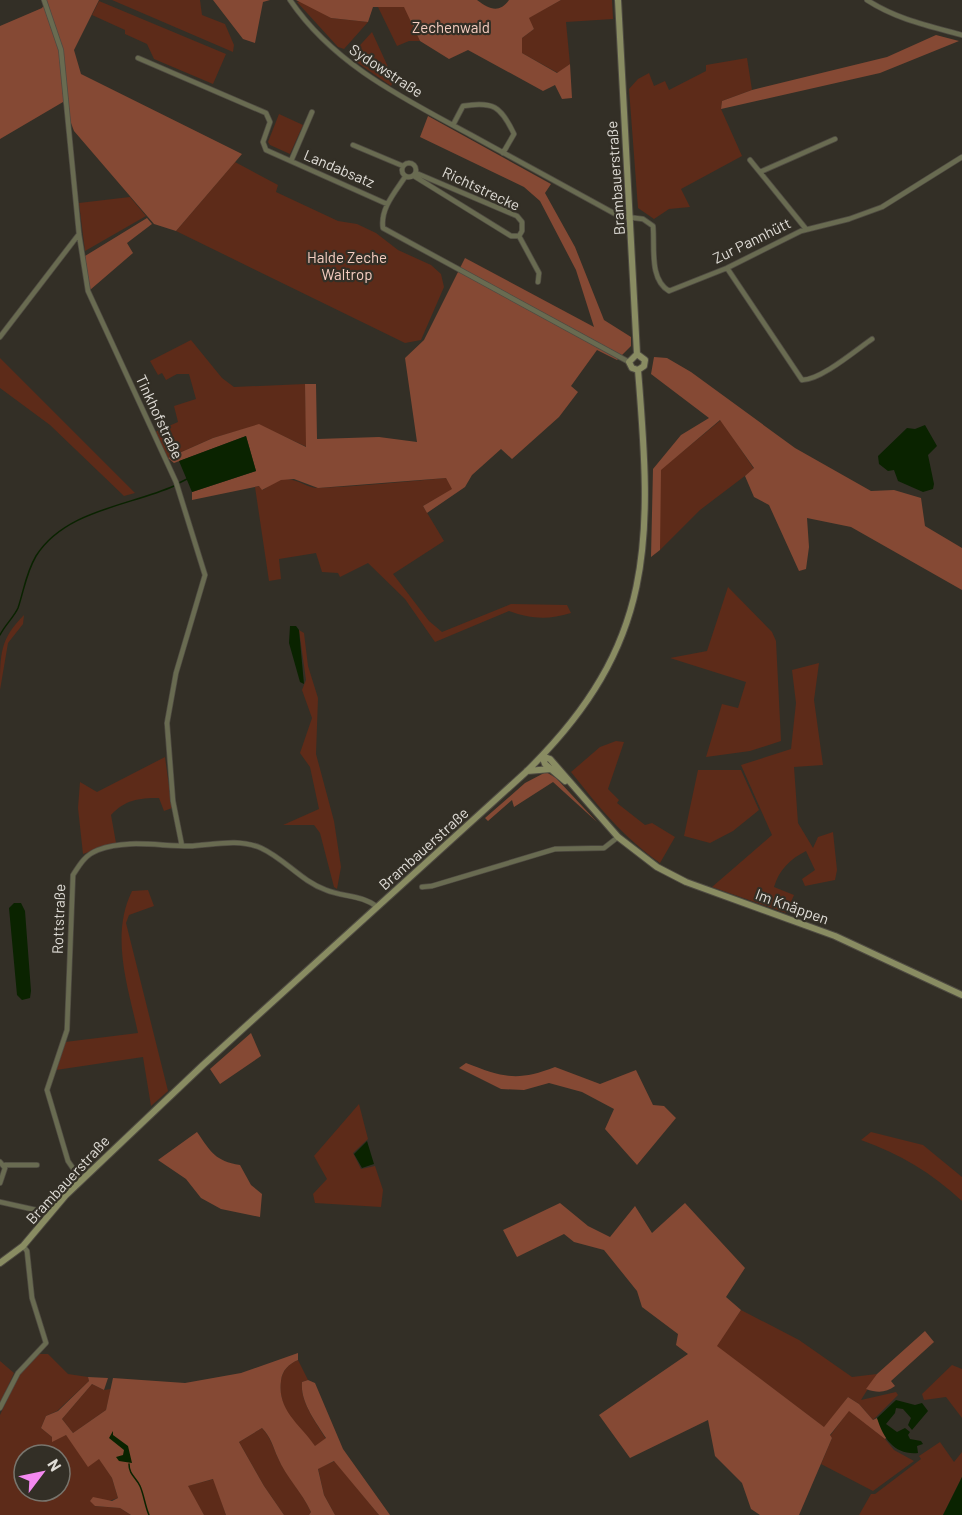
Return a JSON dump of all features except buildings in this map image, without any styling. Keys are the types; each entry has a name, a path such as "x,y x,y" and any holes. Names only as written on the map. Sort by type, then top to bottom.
{"main road":[{"name":"Brambauerstraße","path":"618,0 637,354"},
{"path":"637,354 645,360 644,366 638,370 632,368 629,362 637,354"},
{"name":"Brambauerstraße","path":"0,1263 25,1248 81,1180 232,1037 526,772 589,701 619,647 637,590 646,528 645,468 638,370"},
{"path":"542,756 550,769 575,790"},
{"name":"Im Knäppen","path":"542,756 550,759 618,837 657,867 686,882 835,936 962,995"},
{"path":"526,772 550,769"}],"street":[{"name":"Tinkhofstraße","path":"44,0 57,35 62,60 79,234 88,291 176,482 205,575 176,673 167,723 172,801 182,846"},
{"name":"Sydowstraße","path":"290,0 327,43 352,65 392,92 619,216 631,217"},
{"path":"867,0 894,15 962,35"},
{"name":"Landabsatz","path":"138,58 266,113 270,122 262,147 387,204 382,220 383,228 388,232 629,362"},
{"path":"453,125 463,106 485,103 505,113 514,134 503,153"},
{"path":"291,161 312,112"},
{"path":"760,172 836,139"},
{"name":"Richtstrecke","path":"353,145 403,166 412,164 415,174 511,236 519,236"},
{"name":"Zur Pannhütt","path":"631,217 648,220 653,226 656,276 661,286 669,291 727,268 806,229 849,219 882,207 962,157"},
{"path":"750,160 806,229"},
{"path":"387,204 405,177 402,172 403,166"},
{"name":"Richtstrecke","path":"405,177 415,174 517,216 523,226 519,236 538,273 538,282"},
{"path":"0,338 79,234"},
{"path":"727,268 802,380 811,378 872,339"},
{"path":"422,887 555,849 595,850 608,845 618,837"},
{"name":"Rottstraße","path":"81,1180 68,1161 47,1090 67,1030 73,875 83,859 105,848 127,843 182,846 246,843 262,849 306,881 325,890 363,898 377,907"},
{"path":"0,1183 2,1163 37,1165"},
{"path":"0,1202 36,1210"},
{"path":"0,1408 18,1373 46,1343 32,1298 25,1248"}],"green space":[{"path":"47,0 99,0 74,50 81,74 242,154 176,231 154,224 74,131 63,102 0,139 0,26 42,8"},
{"path":"112,0 200,0 202,15 225,24 234,45 233,52"},
{"path":"213,0 270,0 263,2 255,43 243,39"},
{"name":"Zechenwald","path":"296,0 477,0 486,6 498,9 509,0 561,0 529,18 534,29 522,38 522,53 557,73 570,64 572,98 562,99 555,85 543,91 468,50 449,59 420,41 404,7 373,7 368,22 331,18"},
{"path":"561,0 612,0 613,19 566,22 570,64 558,73 522,53 522,38 534,29 528,18"},
{"path":"99,1 226,54 213,84 154,59 147,44 125,34 125,30 92,15"},
{"path":"302,1 331,18 368,22 344,49 338,47 297,2"},
{"path":"378,7 405,7 420,41 409,41 397,46"},
{"path":"372,32 394,80 391,86 355,61 352,54"},
{"path":"936,35 959,41 880,73 721,109 722,101 752,90 887,57"},
{"path":"747,58 752,90 722,101 721,109 742,156 681,189 690,207 669,209 654,219 638,208 629,89 638,79 649,73 654,86 665,81 669,90 706,71 706,65"},
{"path":"279,114 303,125 290,154 268,142"},
{"path":"428,116 551,184 545,193 575,247 604,320 631,337 631,346 617,360 597,350 571,386 578,392 559,417 512,459 501,449 472,475 465,487 427,513 423,506 452,489 446,478 318,488 294,479 281,480 262,490 259,486 192,500 192,492 256,471 246,436 174,463 168,458 213,438 259,424 306,447 305,384 316,384 317,439 379,437 417,442 405,358 424,340 465,258 594,327 576,270 540,201 524,187 420,137"},
{"name":"Halde Zeche Waltrop","path":"235,162 278,185 276,192 338,221 357,224 376,233 398,250 431,265 441,274 444,287 421,340 405,343 176,231"},
{"path":"130,197 146,216 85,251 79,203"},
{"path":"147,218 152,224 127,243 133,253 90,290 85,256"},
{"path":"191,340 222,378 234,387 305,384 307,447 259,425 213,438 168,458 155,432 178,422 174,406 196,399 189,374 177,374 166,380 162,373 158,375 150,361"},
{"path":"654,357 667,358 691,372 795,448 871,491 894,490 921,498 925,526 962,548 962,590 851,527 807,518 809,547 806,569 799,571 769,505 754,497 745,476 754,468 720,420 661,470 660,550 651,557 653,469 681,435 709,418 651,374"},
{"path":"0,358 135,493 124,496 50,425 0,388"},
{"path":"721,420 754,469 700,510 660,550 660,470"},
{"path":"446,478 453,489 423,506 444,541 393,574 429,621 442,632 511,604 567,605 571,613 540,618 509,611 435,642 405,599 368,563 340,577 338,573 322,572 316,553 279,559 281,579 269,581 255,487 260,486 263,490 284,479 319,488"},
{"path":"728,587 772,632 776,641 781,741 750,751 706,757 722,704 738,708 746,682 670,658 707,651"},
{"path":"24,615 23,624 8,643 0,690 3,648 10,632"},
{"path":"299,630 304,633 308,666 318,698 316,754 334,821 341,867 337,889 334,887 320,833 314,825 283,825 319,809 310,767 300,753 312,718 302,690 306,680"},
{"path":"819,663 814,700 823,765 794,767 798,823 813,848 818,837 833,832 837,870 835,880 805,886 802,879 815,870 806,851 790,861 782,870 774,887 794,895 786,913 712,887 772,835 741,765 791,749 796,703 792,670"},
{"path":"616,741 624,742 608,789 619,800 617,803 645,825 652,823 675,837 660,863 623,832 571,772 600,747"},
{"path":"165,757 172,808 164,811 159,798 138,799 127,803 111,815 116,843 83,854 78,808 80,782 97,792"},
{"path":"698,770 741,770 759,810 733,831 710,843 684,836"},
{"path":"546,772 556,778 597,822 553,782 514,807 512,800 488,821 485,818 525,783"},
{"path":"148,890 154,906 129,915 126,923 168,1091 151,1106 143,1057 56,1070 65,1042 138,1033 123,961 122,926 132,891"},
{"path":"251,1033 261,1056 220,1084 210,1069"},
{"path":"466,1063 490,1072 510,1076 530,1075 555,1067 600,1084 636,1070 653,1105 664,1106 676,1118 637,1165 605,1129 614,1109 582,1092 549,1083 524,1090 501,1089 459,1068"},
{"path":"359,1104 368,1139 353,1153 361,1169 375,1166 383,1190 381,1207 315,1203 313,1194 327,1179 314,1156"},
{"path":"197,1132 219,1158 240,1165 251,1185 262,1194 260,1217 221,1209 201,1198 186,1179 158,1160"},
{"path":"871,1132 923,1145 962,1177 962,1201 915,1165 861,1140"},
{"path":"560,1203 588,1226 610,1237 635,1206 652,1233 685,1203 745,1268 726,1297 741,1310 717,1346 824,1427 848,1397 859,1404 873,1420 877,1418 887,1437 885,1439 849,1411 830,1435 832,1438 799,1515 760,1515 751,1509 742,1483 715,1456 708,1420 630,1458 599,1415 688,1354 676,1345 678,1334 642,1307 637,1291 604,1250 574,1242 564,1234 517,1257 503,1230"},
{"path":"741,1310 799,1340 852,1377 877,1374 861,1400 896,1392 898,1395 873,1420 859,1404 848,1397 825,1428 716,1346"},
{"path":"925,1331 934,1342 891,1381 895,1386 881,1392 866,1389 877,1374"},
{"path":"298,1353 298,1360 286,1368 282,1377 281,1392 286,1409 315,1446 326,1438 310,1411 302,1389 302,1382 308,1380 315,1383 343,1449 390,1515 379,1515 334,1461 318,1469 324,1495 335,1515 309,1515 311,1512 285,1472 270,1439 262,1428 239,1442 264,1486 284,1515 226,1515 213,1479 188,1486 204,1515 131,1515 120,1508 95,1506 90,1501 93,1497 112,1501 118,1498 112,1478 99,1459 88,1467 66,1435 52,1442 52,1437 41,1428 46,1416 58,1411 89,1381 88,1377 108,1378 104,1390 92,1384 62,1419 73,1433 106,1410 113,1378 185,1383 241,1373"},
{"path":"39,1354 48,1354 68,1374 88,1377 89,1381 57,1411 46,1416 41,1428 52,1437 66,1435 91,1463 99,1458 112,1478 118,1498 94,1506 120,1508 131,1515 0,1515 0,1415 20,1372"},
{"path":"298,1360 308,1380 302,1382 306,1404 326,1439 315,1447 293,1421 281,1395 284,1371"},
{"path":"0,1361 14,1373 0,1404"},
{"path":"952,1365 962,1369 962,1418 946,1397 924,1400 922,1394"},
{"path":"92,1384 104,1390 111,1389 106,1410 73,1433 62,1419"},
{"path":"849,1410 885,1439 894,1450 914,1461 873,1491 821,1464 832,1438 830,1436"},
{"path":"262,1428 311,1512 309,1515 284,1515 264,1486 239,1442"},
{"path":"940,1442 954,1462 962,1452 962,1477 943,1515 859,1515 871,1494 875,1494 921,1459 919,1456"},
{"path":"335,1461 379,1515 335,1515 324,1495 318,1468"},
{"path":"214,1479 226,1515 204,1515 187,1486"}],"shaded area":[{"path":"925,425 937,446 928,455 933,489 923,492 898,481 894,470 888,471 879,464 878,456 907,428 915,429"},
{"path":"246,436 256,471 192,492 179,461"},
{"path":"290,626 296,626 299,630 304,684 300,682 289,643"},
{"path":"14,903 21,903 25,911 31,991 30,998 22,1000 17,995 9,908"},
{"path":"367,1141 374,1164 362,1168 354,1154"},
{"path":"896,1400 915,1405 922,1403 928,1411 912,1430 908,1425 911,1418 903,1409 896,1408 895,1413 886,1424 897,1432 905,1428 910,1432 908,1435 910,1439 921,1441 923,1444 917,1446 918,1453 897,1449 887,1439 880,1426 877,1418"},
{"path":"113,1431 113,1435 128,1446 132,1463 119,1461 116,1457 123,1455 124,1450 109,1438"},
{"path":"962,1477 962,1515 943,1515"}],"waterway":[{"path":"179,483 187,479"},
{"path":"0,635 18,608 27,575 36,556 63,528 99,511 174,486"},
{"path":"129,1464 130,1471 141,1489 149,1515"}]}
